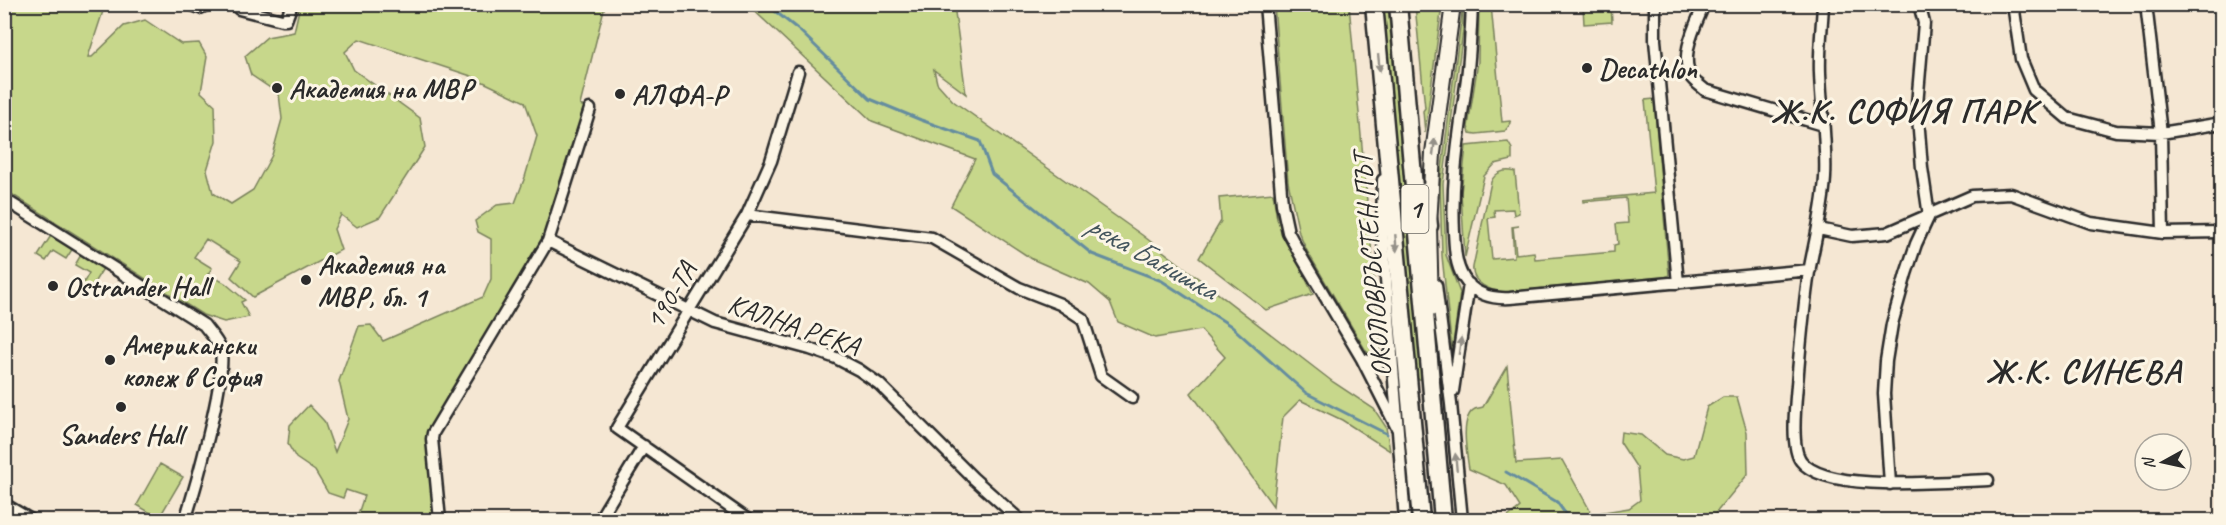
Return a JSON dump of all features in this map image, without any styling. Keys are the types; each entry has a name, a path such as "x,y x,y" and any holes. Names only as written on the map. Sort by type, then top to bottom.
{"highway":[{"name":"ОКОЛОВРЪСТЕН ПЪТ","path":"1374,4 1421,520"},
{"name":"ОКОЛОВРЪСТЕН ПЪТ","path":"1398,4 1443,520"},
{"path":"1400,24 1429,226"}],"main road":[{"path":"1432,413 1429,226 1433,153 1453,4"}],"street":[{"path":"190,4 200,8 208,4"},
{"path":"235,4 239,9 286,20 292,4"},
{"path":"1265,4 1282,204 1288,232 1362,359 1397,428"},
{"path":"1472,4 1469,57 1452,196 1456,255 1460,271 1469,285 1482,294 1503,298 1810,270"},
{"path":"1655,4 1655,40 1678,283"},
{"path":"1704,4 1690,39 1687,58 1692,77 1706,90 1823,125"},
{"path":"1823,4 1820,71 1825,176 1819,229 1810,270 1800,343 1797,453 1802,463 1812,470 1845,481 1890,484 1988,480"},
{"path":"1890,484 1884,393 1886,361 1892,324 1906,274 1929,216 1922,168 1917,105 1924,23 1919,4"},
{"path":"2013,4 2021,59 2034,90 2067,118 2116,131 2161,133 2222,123"},
{"path":"2146,4 2161,133 2163,233"},
{"name":"190-ТА","path":"644,446 617,428 747,215 771,161 798,72"},
{"path":"440,520 433,433 548,241 590,109"},
{"path":"1385,122 1382,228 1405,520"},
{"path":"1819,229 1852,236 1887,233 1972,196 2011,194 2091,223 2163,233 2222,232"},
{"path":"4,199 204,325 220,348 222,364 213,413 198,480 185,520"},
{"path":"747,215 932,238 1019,288 1060,304 1083,319 1101,376 1132,398"},
{"name":"КАЛНА РЕКА","path":"548,241 688,311 715,322 836,358 859,370 879,384 973,478 1020,520"},
{"path":"1431,249 1451,404 1462,520"},
{"path":"1451,404 1469,285"},
{"path":"1362,359 1371,363 1378,362 1386,359 1392,350"},
{"path":"599,520 644,446 748,520"},
{"path":"4,504 31,520"}],"green space":[{"path":"4,5 105,5 88,57 92,57 124,26 145,20 181,44 199,43 207,57 201,92 215,105 216,141 207,170 213,193 231,204 253,190 272,155 282,119 279,94 251,75 245,56 267,37 294,32 300,5 605,5 580,105 587,108 545,239 434,420 427,440 436,520 356,520 364,496 346,490 343,498 328,493 315,471 296,458 288,444 290,425 309,405 324,421 335,452 348,419 339,381 359,326 371,325 383,341 483,297 491,279 491,239 478,232 475,221 497,205 515,203 537,136 525,102 471,76 359,39 345,52 354,70 420,118 425,147 380,217 357,227 341,215 334,229 341,250 253,297 231,277 241,261 206,239 194,257 212,268 208,274 225,283 245,300 241,302 249,317 224,322 203,315 5,190"},
{"path":"748,5 954,5 966,94 934,70 937,83 953,101 1142,235 1333,382 1374,409 1386,427 1390,451 1342,420 1300,400 1283,417 1273,506 1191,393 1225,357 1201,330 1155,338 1118,322 1110,302 1089,284 1032,259 951,206 975,159 872,121"},
{"path":"1274,5 1349,5 1380,342 1379,352 1373,356 1366,351 1307,251 1299,233 1288,182"},
{"path":"1383,5 1388,5 1422,379 1417,379"},
{"path":"1415,5 1442,5 1425,133 1423,111 1425,108"},
{"path":"1463,5 1463,30 1443,184 1446,255 1460,293 1452,351 1442,256 1440,184"},
{"path":"1479,5 1491,5 1502,122 1510,121 1511,123 1505,131 1476,134 1470,133 1468,127 1478,62"},
{"path":"1611,5 1612,22 1584,24 1583,7"},
{"path":"1654,99 1669,275 1504,292 1493,290 1478,282 1473,273 1473,267 1491,182 1495,176 1504,171 1515,172 1519,213 1514,215 1513,209 1494,210 1495,217 1488,218 1492,259 1514,257 1512,227 1519,226 1513,227 1516,254 1534,252 1535,259 1614,252 1614,245 1618,244 1616,224 1628,223 1626,198 1583,202 1583,200 1654,193 1645,100"},
{"path":"1508,142 1512,149 1512,160 1495,164 1484,176 1465,257 1461,193 1466,146"},
{"path":"1273,193 1277,219 1313,294 1266,310 1199,258 1221,221 1219,198"},
{"path":"52,234 73,248 66,259 53,251 46,261 38,256"},
{"path":"82,253 104,267 90,289 83,284 89,273 75,265"},
{"path":"1507,366 1516,463 1562,460 1592,514 1629,508 1640,500 1637,468 1620,442 1621,432 1641,435 1665,455 1683,459 1694,456 1707,407 1723,397 1737,397 1747,432 1748,474 1710,520 1504,520 1520,507 1506,485 1469,469 1465,437 1470,413 1483,407"},
{"path":"160,464 183,477 159,518 137,505"}],"waterway":[{"name":"река Банишка","path":"766,4 800,31 870,99 980,141 992,174 1092,254 1162,281 1231,326 1306,393 1387,434"},
{"name":"река Банишка","path":"1506,472 1557,502 1570,520"}],"place":[{"name":"Decathlon","path":"1587,68"},
{"name":"Академия на МВР","path":"277,88"},
{"name":"АЛФА-Р","path":"620,94"},
{"name":"Академия на МВР, бл. 1","path":"306,280"},
{"name":"Ostrander Hall","path":"53,286"},
{"name":"Американски колеж в София","path":"110,360"},
{"name":"Sanders Hall","path":"121,407"}],"district":[{"name":"Ж.К. СОФИЯ ПАРК","path":"1904,110"},
{"name":"Ж.К. СИНЕВА","path":"2084,370"}]}
